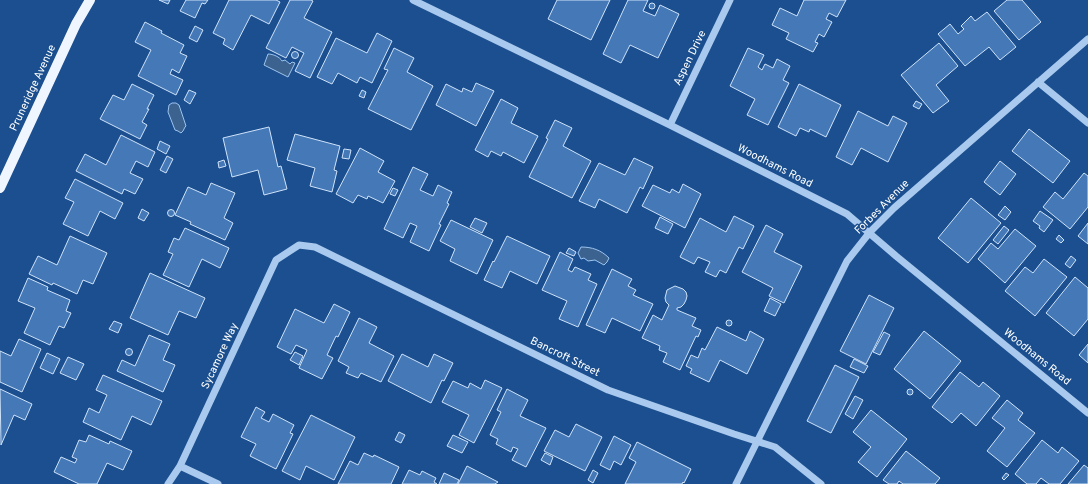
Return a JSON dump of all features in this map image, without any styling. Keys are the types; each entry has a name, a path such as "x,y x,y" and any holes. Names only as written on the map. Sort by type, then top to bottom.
{"main road":[{"name":"Pruneridge Avenue","path":"0,188 76,24 90,0"}],"street":[{"name":"Woodhams Road","path":"413,0 670,125 846,214 870,232 896,256 1088,413"},
{"name":"Aspen Drive","path":"670,125 730,0"},
{"name":"Forbes Avenue","path":"736,484 847,261 870,232 894,208 1088,39"},
{"path":"1038,82 1088,123"},
{"name":"Bancroft Street","path":"299,245 315,247 608,390 775,447 821,484"},
{"name":"Sycamore Way","path":"168,484 180,466 276,260 299,245"},
{"path":"180,466 218,484"}],"water":[{"path":"268,54 280,58 282,61 285,60 290,64 292,62 295,63 288,77 264,65"},
{"path":"172,103 179,105 186,126 181,133 175,130 168,112 169,105"},
{"path":"581,247 596,250 609,258 604,265 595,260 588,261 584,258 581,259 578,253"}],"building":[{"path":"159,0 170,0 168,4"},
{"path":"186,0 208,0 205,4 202,3 195,18 180,11"},
{"path":"229,0 276,0 280,2 269,24 251,15 233,50 223,44 225,39 213,33"},
{"path":"290,0 313,1 304,18 332,32 310,78 295,71 304,53 292,47 286,58 266,48"},
{"path":"557,0 610,0 591,40 548,19"},
{"path":"628,0 648,0 643,11 655,16 660,5 679,14 658,58 630,45 621,63 603,54"},
{"path":"804,0 846,0 837,17 829,13 826,19 832,22 824,37 819,34 815,42 818,43 813,52 786,39 789,33 772,25 780,8 797,16"},
{"path":"1007,0 1022,0 1041,22 1019,40 994,11"},
{"path":"652,3 655,6 652,9 649,6"},
{"path":"987,12 1016,47 1000,60 989,47 965,66 938,34 950,24 958,34 964,29 961,26 971,16 975,21"},
{"path":"145,22 162,31 161,33 184,45 180,53 187,56 179,73 172,69 170,74 183,80 176,95 138,76 151,50 135,42"},
{"path":"195,26 203,30 197,42 189,38"},
{"path":"377,33 392,41 372,83 360,77 357,83 338,73 332,84 317,77 336,38 367,53"},
{"path":"939,43 958,66 936,85 949,101 933,113 901,75"},
{"path":"394,48 414,58 407,72 433,86 411,130 368,109 388,70 384,69"},
{"path":"748,48 764,55 758,67 762,70 765,64 773,68 777,59 790,66 783,80 789,83 768,125 747,115 755,99 730,86"},
{"path":"295,52 298,55 295,58 292,55"},
{"path":"476,83 494,91 476,126 436,105 446,84 462,92 463,88 472,92"},
{"path":"132,84 154,95 142,122 147,125 140,139 100,119 113,95 124,100"},
{"path":"799,84 841,105 826,137 810,129 809,132 800,128 796,136 778,127"},
{"path":"189,90 196,93 190,104 184,100"},
{"path":"362,90 366,92 364,98 359,96"},
{"path":"501,99 518,108 511,123 538,136 524,163 503,152 501,156 491,151 488,157 475,150"},
{"path":"916,101 922,104 919,109 913,106"},
{"path":"858,111 888,126 893,116 907,123 888,162 861,148 852,165 836,157"},
{"path":"555,120 572,128 563,146 591,161 572,198 529,177 548,139 546,138"},
{"path":"269,127 278,167 281,166 287,189 264,195 258,170 232,177 223,138"},
{"path":"1029,129 1070,161 1053,183 1012,151"},
{"path":"295,134 340,146 334,170 337,171 332,192 310,186 315,168 287,160"},
{"path":"121,135 155,152 148,167 136,161 130,173 143,179 135,194 124,189 122,194 76,171 85,154 106,165"},
{"path":"160,141 170,146 166,154 157,149"},
{"path":"360,148 384,161 378,172 395,181 383,203 368,196 367,199 358,195 353,203 336,194"},
{"path":"344,149 351,150 349,159 342,158"},
{"path":"167,156 173,159 166,173 160,170"},
{"path":"634,158 653,167 643,189 640,187 627,213 599,199 595,208 579,201 599,163 625,175"},
{"path":"224,160 226,166 219,168 218,162"},
{"path":"1000,161 1016,174 1000,195 984,182"},
{"path":"413,167 428,174 420,190 433,196 438,185 452,192 447,203 449,204 439,224 441,225 429,251 410,242 417,226 410,223 403,238 384,229"},
{"path":"1084,173 1088,176 1088,207 1070,229 1043,207 1055,192 1063,199"},
{"path":"75,179 123,203 115,219 100,211 88,236 63,224 74,202 65,198"},
{"path":"211,183 235,193 224,218 233,223 225,240 190,224 191,222 175,215 188,187 206,195"},
{"path":"683,184 701,194 685,228 642,206 653,185 670,193 672,189 679,193"},
{"path":"393,188 398,190 395,196 390,194"},
{"path":"971,198 1001,223 968,263 938,238"},
{"path":"1005,206 1011,212 1005,220 998,215"},
{"path":"142,209 149,213 144,221 138,218"},
{"path":"171,210 174,213 171,216 168,213"},
{"path":"1040,211 1053,220 1044,232 1039,228 1040,226 1033,221"},
{"path":"734,216 754,226 743,249 739,247 726,273 720,270 716,277 705,272 710,262 698,257 694,264 680,257 700,218 726,232"},
{"path":"660,217 673,224 668,234 655,228"},
{"path":"475,218 487,223 482,233 470,227"},
{"path":"451,220 493,240 477,274 450,261 455,249 440,241"},
{"path":"1088,223 1088,244 1078,236"},
{"path":"766,225 783,234 774,252 802,266 784,303 769,296 773,288 742,272"},
{"path":"1004,226 1009,230 998,244 993,240"},
{"path":"185,228 229,248 220,268 202,259 189,287 163,275 173,254 168,252 174,238 179,240"},
{"path":"1015,229 1036,246 1005,283 978,259 991,243 998,249"},
{"path":"1059,235 1064,240 1061,243 1056,239"},
{"path":"70,236 107,253 93,284 83,280 77,294 53,283 52,285 29,274 38,256 57,265"},
{"path":"507,236 550,256 537,284 510,271 502,288 484,280"},
{"path":"569,248 576,252 574,256 566,253"},
{"path":"560,252 573,259 568,270 572,272 575,267 591,274 588,280 597,284 578,327 559,319 567,301 542,290"},
{"path":"1071,256 1076,260 1070,268 1065,264"},
{"path":"1044,259 1067,277 1035,316 1005,291 1025,267 1033,273"},
{"path":"612,269 632,279 628,286 636,290 633,295 653,304 640,331 612,318 605,333 586,325"},
{"path":"150,273 205,298 196,318 179,311 168,335 130,318"},
{"path":"1075,277 1088,288 1088,319 1074,336 1046,313"},
{"path":"28,278 48,287 47,290 70,300 66,311 71,313 64,328 59,326 50,345 24,333 35,308 18,301"},
{"path":"675,286 683,289 687,296 684,304 677,308 677,310 696,318 692,326 701,330 698,337 696,336 680,370 663,362 667,353 659,350 660,346 642,338 653,315 662,320 669,305 665,298 667,290"},
{"path":"869,295 894,308 866,364 840,351"},
{"path":"770,298 781,304 775,316 764,311"},
{"path":"334,304 350,312 338,337 336,336 327,355 333,358 322,379 299,368 307,350 296,345 291,354 277,347 295,309 324,323"},
{"path":"359,318 377,327 369,343 394,356 381,382 361,373 358,378 346,373 349,367 338,361"},
{"path":"729,320 732,323 729,326 726,323"},
{"path":"114,321 122,324 118,333 109,329"},
{"path":"717,327 746,341 750,331 764,339 747,374 720,360 709,382 690,373 692,369 686,366 691,355 698,358 702,348 705,350"},
{"path":"924,331 961,361 930,399 894,369"},
{"path":"884,332 890,335 880,355 873,352"},
{"path":"149,335 170,344 163,360 175,365 163,392 117,371 122,360 135,366"},
{"path":"19,339 41,349 22,392 0,382 0,351 11,356"},
{"path":"1088,344 1088,363 1079,355"},
{"path":"129,349 132,352 129,355 126,352"},
{"path":"295,352 303,356 299,365 290,360"},
{"path":"47,353 60,359 53,374 40,368"},
{"path":"402,354 428,367 434,354 453,363 444,381 442,380 431,403 388,381"},
{"path":"68,357 84,364 76,380 60,373"},
{"path":"854,359 868,366 864,373 850,367"},
{"path":"835,365 859,377 831,433 807,421"},
{"path":"960,372 979,387 983,382 1000,396 976,426 961,413 952,423 932,407"},
{"path":"103,375 162,401 151,425 132,416 121,440 83,422 89,408 99,413 107,395 96,390"},
{"path":"485,380 502,388 474,443 459,435 469,415 442,402 453,381 468,388 470,383 481,389"},
{"path":"0,389 32,404 25,420 14,415 1,445"},
{"path":"507,389 528,400 520,416 546,428 526,467 512,460 518,449 513,447 511,452 496,444 498,439 490,435 501,412 497,410"},
{"path":"910,389 913,392 910,395 907,392"},
{"path":"855,396 863,400 853,419 845,414"},
{"path":"1007,400 1023,413 1018,420 1035,433 1007,467 987,451 1005,428 992,418"},
{"path":"256,407 265,412 261,418 269,422 273,414 294,425 290,433 293,434 276,469 250,456 256,444 241,437"},
{"path":"871,410 907,439 877,477 858,462 871,447 853,432"},
{"path":"311,415 355,437 334,480 306,466 300,480 282,471"},
{"path":"576,424 602,437 585,471 544,451 555,430 569,437"},
{"path":"399,432 405,435 401,443 395,440"},
{"path":"89,435 109,444 110,441 132,451 123,470 107,463 97,484 79,484 54,472 61,457 75,463 77,459 72,457 79,440 86,442"},
{"path":"453,435 468,442 462,453 447,446"},
{"path":"614,436 631,445 621,465 614,461 610,470 600,465"},
{"path":"1042,440 1058,453 1062,447 1079,461 1060,484 1049,484 1041,478 1036,484 1027,484 1015,474"},
{"path":"637,442 691,469 684,483 625,484 636,462 629,458"},
{"path":"906,451 940,478 935,484 903,484 899,481 897,484 889,484 883,480"},
{"path":"364,453 373,457 374,455 399,467 391,484 338,484 350,461 358,465"},
{"path":"545,453 553,457 550,465 541,460"},
{"path":"1084,465 1088,468 1088,484 1068,484"},
{"path":"467,466 498,482 495,484 458,484"},
{"path":"409,470 420,475 422,471 436,478 434,482 437,484 402,484"},
{"path":"593,470 598,473 593,483 588,480"},
{"path":"444,473 459,480 457,484 439,484"},
{"path":"1006,473 1009,475 1004,480 1002,478"}]}
